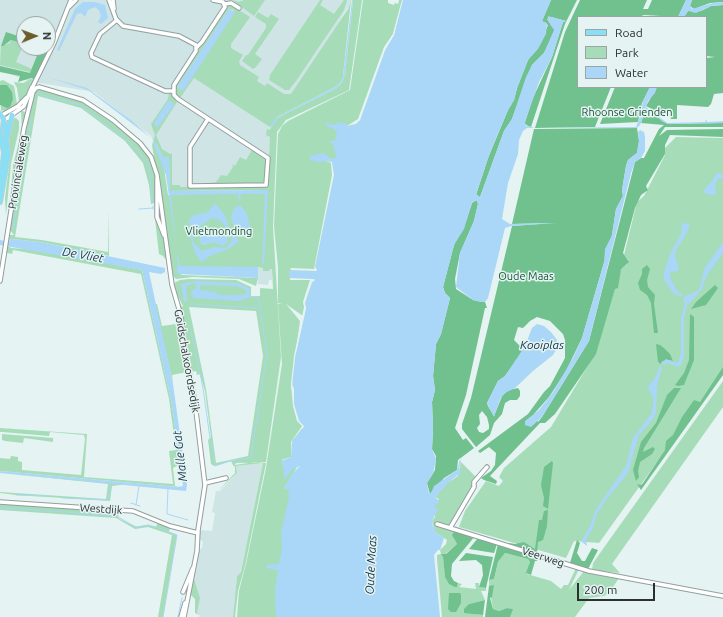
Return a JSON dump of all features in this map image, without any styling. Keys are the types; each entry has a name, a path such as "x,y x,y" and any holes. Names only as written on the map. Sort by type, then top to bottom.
{"main road":[{"path":"8,140 12,115"},
{"name":"Provincialeweg","path":"0,188 4,158 1,138 2,118"},
{"name":"Provincialeweg","path":"0,202 8,163 8,140 2,118"}],"street":[{"path":"2,118 12,115 29,95 71,0"},
{"path":"63,18 70,5 76,0"},
{"path":"109,0 117,20 128,27 182,37 197,47"},
{"path":"113,0 114,13"},
{"path":"213,0 221,1 225,4 231,3 239,8"},
{"path":"208,119 190,148 190,186 266,185 268,158 178,99 173,91 174,85 196,51 197,47 220,16 225,4"},
{"path":"117,20 100,34 91,54 92,57 164,90 173,91"},
{"name":"Goidschalxoordsedijk","path":"28,110 32,95 38,87 86,101 113,120 140,143 151,157 157,175 173,287 182,320 182,338 195,403 205,483 205,492 198,533 198,547 194,567"},
{"path":"2,118 14,108 21,106 28,110"},
{"name":"Provincialeweg","path":"0,281 28,110"},
{"path":"450,528 474,487 474,482 488,467"},
{"path":"205,483 226,478"},
{"name":"Westdijk","path":"0,502 133,511 172,526 198,533"},
{"name":"Veerweg","path":"437,524 588,571 723,596"},
{"path":"183,592 188,576 194,567"},
{"path":"184,617 194,567"},
{"path":"181,617 187,598"}],"shaded area":[{"path":"0,0 352,0 297,95 277,103 271,189 171,189 151,136 94,92 28,81 0,70"},
{"path":"258,267 272,267 272,280 269,280 268,285 258,284"},
{"path":"263,463 241,572 237,576 233,617 199,617 200,615 196,614 195,598 190,593 199,550 202,548 203,542 199,538 199,530 212,531 215,513 212,512 216,491 220,491 237,473 236,466"}],"green space":[{"path":"232,0 239,2 244,0 265,0 254,16"},
{"path":"320,0 323,0 320,5 334,14 344,0 347,0 344,10 296,81 289,90 285,90 269,80 270,75"},
{"path":"351,0 343,77 340,83 277,117 270,127 194,78 180,98 176,94 176,85 229,4 250,17 231,44 231,48 243,55 239,61 240,65 259,77 257,81 265,86 267,83 284,94 291,94 348,9","holes":["229,9 234,10 179,89 178,86"]},
{"name":"Vlietmonding","path":"353,0 362,0 349,90 286,120 277,132 273,227 281,357 266,462 236,463 234,467 231,461 214,466 211,464 208,440 211,437 205,391 200,374 197,375 196,371 191,372 176,297 182,307 183,306 175,291 174,283 180,280 189,279 236,280 251,287 251,296 260,296 260,288 273,289 272,269 269,271 263,271 263,268 260,267 178,272 182,275 258,278 256,286 239,279 193,277 176,279 173,276 152,145 155,135 151,124 168,99 169,93 171,94 177,102 156,135 162,149 170,154 172,153 172,185 180,185 180,187 268,186 270,137 266,135 267,129 270,130 273,123 279,117 337,88 345,75","holes":["154,142 163,157 169,157 170,191 268,190 168,195 164,168","189,307 256,311 263,356 248,456 216,463 206,389"]},
{"path":"363,0 388,0 388,3 394,5 396,0 395,3 398,4 399,0 402,0 393,34 385,47 361,117 336,172 316,267 303,316 286,304 300,321 291,387 292,391 293,384 294,406 299,421 304,425 291,457 281,460 299,464 284,488 301,488 291,617 237,617 239,591 266,468 282,364 278,304 282,304 278,303 278,267 274,226 278,134 282,126 288,121 350,90"},
{"path":"551,0 577,0 565,24 531,127 525,124 525,122 532,100 552,57 563,22 566,21 551,17 547,19 555,30 544,53 532,65 512,119 504,131 480,197 476,195 488,158 508,110 514,100 528,60 539,46 548,25 542,21"},
{"path":"580,0 647,0 643,9 648,9 652,0 686,0 678,16 577,16 577,88 611,88 595,127 535,128 565,32"},
{"path":"692,0 723,0 723,2 710,3 694,9 690,6"},
{"path":"723,5 723,93 714,94 711,104 708,107 677,105 677,119 671,119 669,114 661,114 646,106 656,88 707,88 707,58 715,57 707,56 707,16 685,16 688,11 701,11 711,6"},
{"path":"258,12 268,18 271,14 279,19 255,54 262,59 253,69 242,61 246,55 248,55 266,28 266,24 255,17"},
{"path":"6,32 16,35 16,42 11,40 1,46"},
{"path":"11,40 16,42 16,56 19,56 16,62 32,69 30,72 0,65 1,46 10,43"},
{"path":"37,56 46,56 34,79 31,78 18,82 20,76 0,72 0,66 30,73"},
{"path":"31,79 34,80 27,95 19,101 17,88 14,82 23,83"},
{"path":"3,80 14,86 17,104 1,111 0,81"},
{"path":"0,85 7,85 12,92 13,99 10,107 7,108 0,105"},
{"name":"Rhoonse Grienden","path":"615,88 650,88 642,103 638,122 600,124"},
{"path":"39,89 79,99 105,115 136,140 151,158 156,175 155,203 151,204 149,185 143,163 125,141 81,108 38,96 15,237 42,240 108,252 108,209 109,256 40,242 11,239 8,242 9,235 14,235 10,230 26,127 34,92"},
{"name":"Oude Maas","path":"646,108 668,124 723,123 723,127 665,127 659,136 667,130 723,129 723,137 670,135 665,145 665,154 646,186 648,190 641,195 635,208 623,253 629,262 621,269 618,288 615,289 596,354 555,414 545,423 540,423 490,476 497,481 496,484 484,480 481,478 491,471 495,465 496,453 489,447 480,453 478,451 528,414 550,386 565,358 565,340 563,334 550,321 537,317 523,328 518,327 514,340 521,347 522,352 505,376 498,381 487,403 494,416 502,396 508,390 518,388 520,391 520,396 517,400 510,400 505,403 502,414 494,423 490,435 476,447 462,429 462,424 471,398 512,226 552,223 512,224 534,129 637,128 639,141 637,153 628,160 626,166 622,190 623,196 616,209 612,235 582,338 566,371 549,397 534,414 538,422 589,341 635,162 641,158 644,158 659,129 664,125 641,123","holes":["482,411 487,417 489,429 483,433 479,432 477,428 480,424 479,415"]},
{"path":"21,110 26,113 10,209 13,165 22,130"},
{"path":"16,118 19,121 19,129 11,164 6,215 5,198 10,159 9,135 13,119"},
{"path":"676,137 723,138 723,370 599,543 574,541 566,558 459,527 465,511 486,481 499,486 503,481 499,477 504,468 551,427 595,354 621,268 627,264 628,260 624,255 637,202 644,196 665,155 664,149"},
{"path":"252,150 266,160 264,182 259,184 209,183 216,182 221,175 227,176 233,167 232,164 235,166 240,157 246,160"},
{"path":"477,201 478,204 474,221 460,253 455,279 456,289 473,300 485,302 487,308 485,308 466,395 455,428 463,440 466,438 474,448 458,460 457,470 444,478 430,494 427,483 435,470 436,456 432,449 432,402 435,390 433,376 436,344 441,334 450,298 445,293 443,287 454,245 458,235 463,230 472,203"},
{"path":"155,219 165,240 168,262 159,254"},
{"path":"7,245 11,248 38,250 142,270 172,405 180,464 173,468 175,486 179,487 0,471 0,458 10,459 11,456 18,457 18,461 22,462 22,470 81,475 85,439 84,435 50,432 49,436 0,432 0,428 87,434 84,477 173,484 169,451 176,450 169,399 141,274 13,250 12,254 7,253"},
{"path":"647,265 650,269 647,280 648,287 655,295 654,304 658,333 654,333 651,303 647,295 640,290 638,283 642,274 642,269"},
{"path":"715,285 718,288 706,305 691,309 696,302"},
{"path":"155,304 157,304 162,326 176,324 181,332 187,372 172,375 173,384"},
{"path":"690,314 694,317 694,360 684,385 678,386 675,385 684,373 689,360"},
{"path":"656,344 660,345 670,354 673,361 662,361 661,364 658,362"},
{"path":"723,367 723,375 641,490 637,484 641,485 643,483 665,450 666,441 673,435 682,417 694,400 700,402"},
{"path":"723,381 723,407 612,564 620,573 592,570 593,563"},
{"path":"674,388 681,388 644,448 643,452 653,447 655,449 652,454 640,462 638,471 639,477 636,481 633,470 641,442 656,423 667,395"},
{"path":"2,434 53,438 53,442 24,438 23,443 5,441 2,440"},
{"path":"552,461 548,509 543,506 544,498 541,485 544,467"},
{"path":"254,462 266,463 245,566 238,591 235,617 233,617 237,576 241,572 263,463 236,466 237,473 218,491 235,473 235,465"},
{"path":"461,462 476,477 474,485 450,527 455,530 454,539 457,544 443,556 445,577 457,587 458,583 462,584 459,587 476,589 475,583 479,583 479,587 486,588 486,591 481,591 485,600 469,604 474,614 483,615 483,617 442,617 437,555 441,554 440,550 446,544 447,540 435,532 432,521 435,517 434,506 439,499 435,497 447,483 458,476"},
{"path":"0,473 128,484 112,486 110,501 16,495 0,492 106,499 108,484"},
{"path":"0,503 120,511 118,518 136,527 148,525 156,527 158,522 170,527 169,532 177,535 163,617 158,617 172,535 148,527 135,529 116,518 0,510"},
{"path":"548,510 547,526 543,540 538,542 537,554 509,544 524,542 535,549 539,520 542,520 544,511"},
{"path":"455,530 475,536 452,564 451,576 454,581 458,583 457,587 449,584 445,577 443,557 441,554 446,554 457,544 452,535"},
{"path":"478,538 497,544 494,553 469,549"},
{"path":"577,540 580,543 577,553 582,561 585,561 592,548 598,550 588,569 570,563"},
{"path":"498,544 539,557 537,561 535,561 531,575 526,573 530,562 528,559 505,553 498,562 494,579 489,580"},
{"path":"466,553 493,557 486,588 479,587 483,575 482,565 476,560 459,561"},
{"path":"505,553 528,559 530,562 527,574 551,581 561,589 564,585 568,585 576,568 579,569 569,590 584,571 619,578 609,593 604,596 589,598 575,617 510,617 512,609 507,608 499,611 493,609 489,586 489,580 494,579 498,562"},
{"path":"193,576 200,598 197,613 200,615 195,613 195,599 189,593"},
{"path":"494,585 492,597 490,598 493,609 499,611 507,608 513,609 510,617 485,617 489,586"},
{"path":"449,593 460,593 461,595 461,603 456,612 451,612 448,609"},
{"path":"485,600 483,615 464,613 464,609 469,604"}],"water":[{"path":"352,0 345,75 342,82 337,88 279,117 271,128 271,124 277,117 340,83 343,77"},
{"name":"Oude Maas","path":"403,0 551,0 542,21 547,23 546,34 538,49 528,60 514,100 508,110 491,150 476,194 480,197 504,131 512,119 526,77 532,65 544,53 554,30 548,21 548,16 566,21 563,22 552,57 539,82 525,122 526,126 535,128 527,128 523,131 519,140 518,154 508,183 502,219 510,224 558,223 511,226 505,228 488,298 485,302 473,300 456,287 460,253 474,221 478,204 477,201 472,203 464,229 454,245 443,287 445,293 450,298 441,334 436,344 433,376 435,390 432,402 432,449 436,459 433,474 427,483 429,493 431,493 434,486 457,470 460,459 461,462 459,468 461,473 451,480 435,497 440,502 434,506 438,509 432,521 433,527 435,528 435,532 444,538 440,550 438,550 434,555 440,617 276,617 275,591 278,570 266,568 267,565 279,564 282,549 281,533 289,497 288,489 283,489 293,473 300,466 293,469 284,480 284,472 281,461 291,457 292,441 304,427 299,421 294,406 294,389 292,384 295,357 306,308 305,303 312,282 315,280 290,278 289,272 291,270 317,270 315,267 334,175 331,161 318,162 310,160 310,156 323,153 334,159 336,156 333,145 329,141 335,141 337,133 334,129 325,125 325,123 334,125 341,122 350,126 356,124 360,120 385,50 394,35"},
{"path":"686,0 692,0 690,6 692,9 713,3 723,2 723,5 711,6 696,13 688,11 685,16 678,16"},
{"path":"83,2 95,2 105,5 108,18 101,24 98,22 101,16 99,10 95,7 88,10 85,17 81,13 77,14 59,51 57,50 75,9"},
{"path":"229,9 235,12 184,90 181,90 178,86"},
{"path":"47,77 87,88 132,121 151,138 88,90"},
{"path":"650,88 657,88 646,107 667,123 705,122 706,119 707,122 723,121 723,123 668,124 663,122 646,108 640,125 637,128 535,128 636,127 641,114 643,101"},
{"path":"168,101 171,101 174,105 157,128 154,123"},
{"path":"640,130 644,132 645,151 641,158 635,162 631,173 589,341 542,417 531,427 525,425 525,421 539,410 553,392 573,358 582,338 604,263 605,249 612,235 616,209 623,196 622,190 626,166 628,160 637,153 639,141 638,132"},
{"path":"154,140 163,157 169,157 170,191 268,190 264,264 262,264 265,194 241,194 240,201 238,194 171,195 176,246 166,175 153,142"},
{"path":"716,173 720,173 723,178 718,179 715,184 716,195 706,194 704,192 705,188 713,180"},
{"path":"215,203 225,215 231,233 239,241 229,249 210,256 201,262 195,253 190,236 189,220 194,215 208,212","holes":["212,218 219,220 229,230 232,236 231,242 226,248 214,247 202,251 193,242 193,237 198,228"]},
{"path":"237,206 241,206 246,212 251,230 250,234 246,237 236,230 231,219 233,210"},
{"path":"682,223 689,224 689,227 676,250 675,256 679,269 678,271 671,272 670,278 678,292 683,295 681,297 673,293 664,280 664,272 671,252 681,234"},
{"path":"207,228 213,231 222,232 227,237 228,242 223,246 213,242 202,245 199,239 202,232"},
{"path":"11,239 40,242 165,268 165,272 161,274 149,272 173,384 187,485 186,491 0,473 0,471 178,487 183,486 172,405 142,270 0,245 0,240 9,242"},
{"path":"723,242 723,253 707,275 702,289 687,306 684,317 684,356 682,364 678,367 668,363 664,365 661,364 666,359 676,363 679,361 681,353 681,318 685,303 683,299 685,296 698,291 704,269"},
{"path":"176,250 180,266 258,267 258,278 179,274 176,272 178,265"},
{"path":"195,281 238,283 250,289 250,297 240,301 194,298 190,293 197,287 194,283 186,286 187,301 184,302 181,284","holes":["200,285 236,286 246,290 247,293 242,295 220,295 215,292 200,290"]},
{"name":"Kooiplas","path":"537,324 544,326 551,332 557,340 557,348 553,355 515,388 505,393 500,399 494,417 487,403 498,381 505,376 525,346 532,328"},
{"path":"660,366 662,368 657,386 656,413 653,419 639,435 628,473 605,501 596,516 593,528 586,540 587,546 582,542 582,540 590,526 596,509 626,466 633,438 651,414 653,397 648,389"}],"pier":[{"path":"402,0 394,35 385,50 360,120 356,124 347,126 358,119 384,47 393,34"},
{"path":"326,161 332,162 334,175 315,267 317,270 291,270 290,268 314,269 332,175 331,163"},
{"path":"290,278 315,280 312,282 305,303 306,308 295,357 292,385 294,389 294,404 299,421 304,426 292,441 291,457 291,442 302,426 297,421 293,406 291,384 294,356 304,307 303,302 310,280 290,280"}],"waterway":[{"path":"38,94 80,105 129,142 141,154 149,167 152,202"},
{"path":"13,230 31,120"},
{"path":"139,209 153,208"},
{"path":"211,441 215,466 230,461 251,458 267,353 258,297 250,297"},
{"path":"191,304 259,308"},
{"path":"191,331 203,388 210,438"},
{"path":"62,498 108,500 110,484"},
{"path":"136,505 139,486"},
{"path":"168,488 167,514 188,520"},
{"path":"16,495 45,496"},
{"path":"131,503 140,506"},
{"path":"0,508 32,510"},
{"path":"34,510 41,511"},
{"path":"44,511 65,512"},
{"path":"67,512 117,516"},
{"path":"118,517 136,527 148,525 156,527"},
{"path":"159,528 177,535 163,617"},
{"path":"178,617 182,598"}],"water label":[{"name":"De Vliet","path":"83,255"},
{"name":"Malle Gat","path":"180,456"}]}
